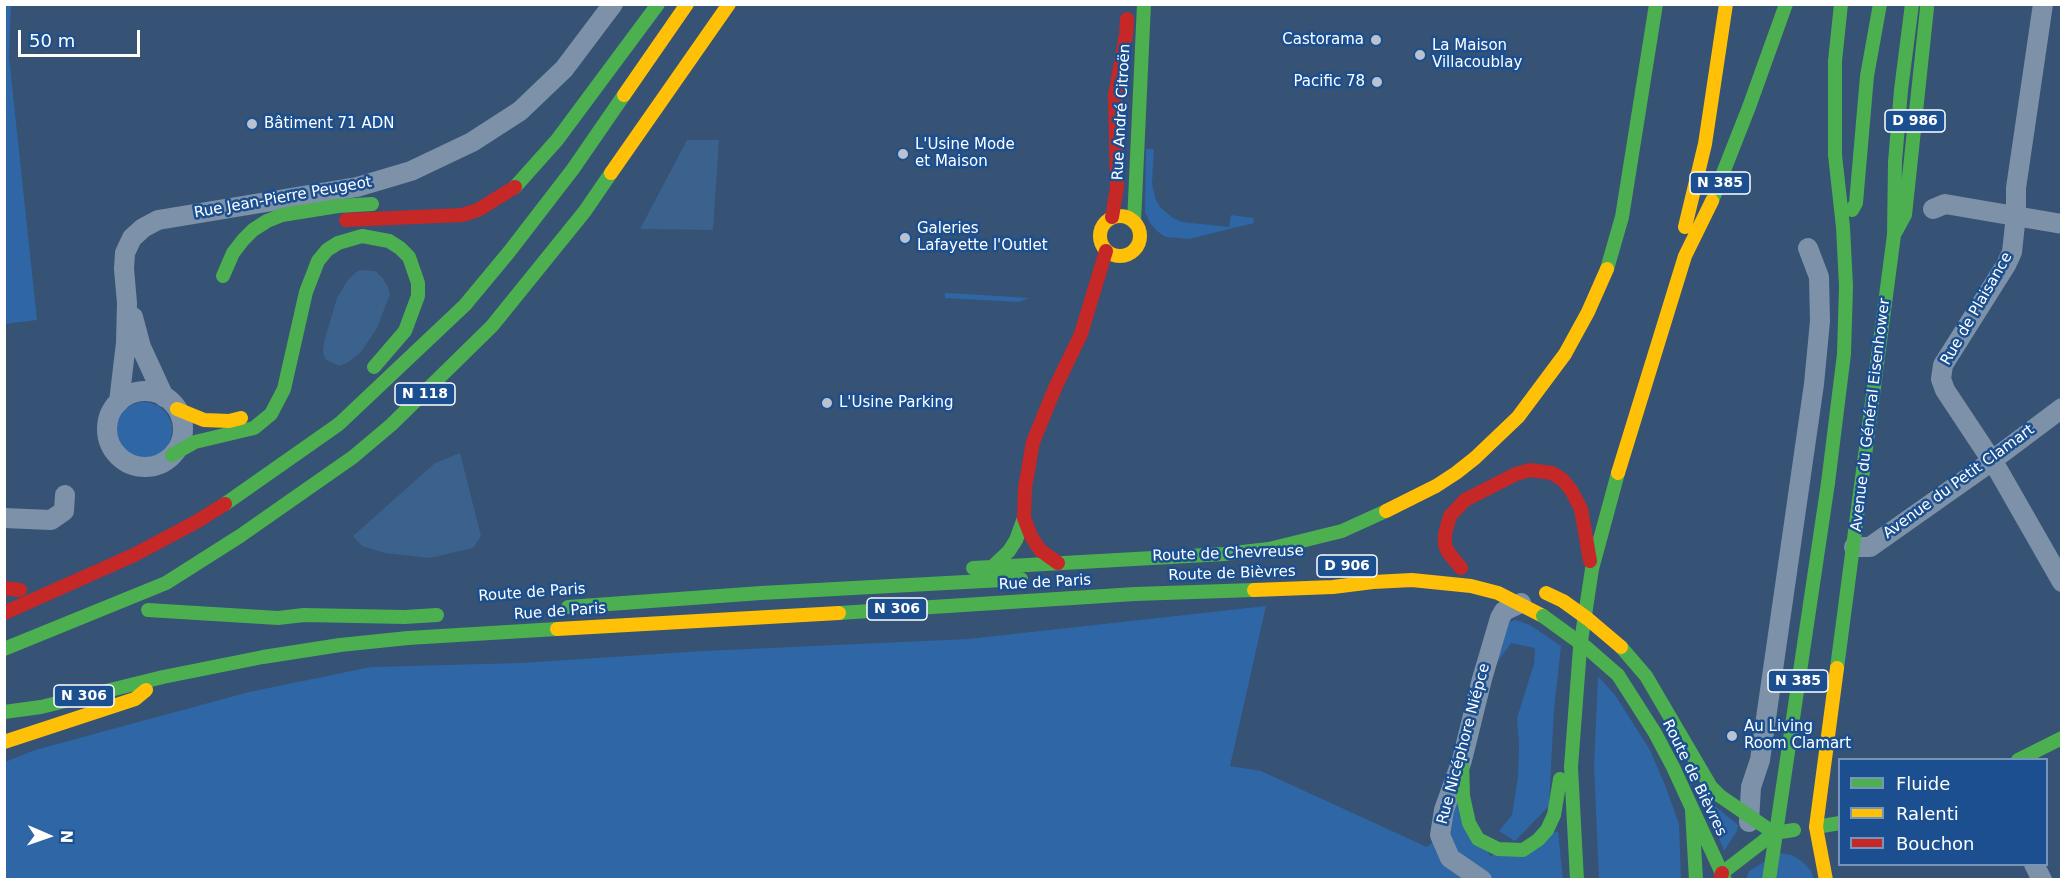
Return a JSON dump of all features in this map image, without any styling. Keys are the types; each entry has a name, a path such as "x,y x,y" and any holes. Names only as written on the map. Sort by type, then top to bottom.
{"main road":[{"path":"333,225 362,218 444,217 478,210 513,189 580,111 658,4"},
{"name":"N 118","path":"4,613 134,555 196,522 247,490 339,424 465,305 509,252 573,170 687,4"},
{"name":"N 118","path":"4,649 166,583 302,493 353,457 391,425 458,362 534,276 585,211 729,4"},
{"name":"Rue André Citroën","path":"1112,217 1117,187 1115,95 1126,35 1127,4"},
{"name":"Rue André Citroën","path":"1134,222 1144,4"},
{"path":"959,568 1224,554 1269,549 1324,536 1369,520 1436,486 1456,473 1499,437 1536,395 1565,354 1588,312 1608,267 1622,217 1656,4"},
{"path":"1685,256 1686,220 1705,144 1726,4"},
{"name":"N 385","path":"1577,879 1571,767 1580,648 1592,569 1627,440 1685,256 1717,190 1786,4"},
{"name":"N 385","path":"1769,879 1839,402 1844,354 1843,227 1834,155 1835,61 1841,4"},
{"path":"1843,227 1856,203 1867,76 1880,4"},
{"path":"1894,235 1895,162 1900,90 1912,4"},
{"name":"Avenue du Général Eisenhower","path":"1810,828 1854,547 1894,235 1905,214 1928,4"},
{"path":"474,196 541,159"},
{"path":"404,204 437,203"},
{"path":"223,276 233,253 243,240 267,221 282,215 338,206 382,204"},
{"path":"1112,217 1127,217 1134,222 1139,229 1140,240 1135,250 1125,256 1106,251 1102,245 1100,232 1105,222 1112,217"},
{"path":"172,456 195,442 254,428 271,414 284,389 306,292 318,261 327,250 338,243 362,236 375,237 389,242 409,257 417,277 418,296 405,331 361,380"},
{"path":"992,567 1009,551 1016,540 1024,518 1025,488 1034,442 1055,388 1082,334 1106,251"},
{"path":"1119,273 1125,256"},
{"path":"1082,334 1097,320 1102,310"},
{"path":"170,403 210,421 229,421 249,414"},
{"path":"196,522 252,471 296,437"},
{"path":"1445,566 1467,569 1448,552 1445,544 1450,516 1465,500 1516,474 1530,470 1552,473 1563,480 1571,490 1581,509 1592,569"},
{"path":"1024,518 1040,550 1058,563"},
{"path":"761,593 828,579 893,572"},
{"name":"Rue de Paris","path":"761,593 1080,576"},
{"name":"Route de Bièvres","path":"1135,594 1334,587 1412,580 1526,595 1543,616 1587,648 1618,675 1655,733 1673,767 1722,877"},
{"path":"4,588 20,590"},
{"name":"Route de Paris","path":"551,608 761,593"},
{"name":"D 906","path":"1526,595 1546,593 1563,601 1621,647 1646,676 1711,787 1720,796 1774,833"},
{"name":"Rue de Paris","path":"4,742 135,699 163,677 263,657 408,638 721,621 1135,594"},
{"path":"165,602 279,610 304,615"},
{"path":"148,610 278,618 304,615 405,617 449,614"},
{"name":"N 306","path":"4,712 41,707 163,677"},
{"path":"2020,758 2061,738"},
{"path":"1462,760 1463,796 1473,831 1478,839 1490,846 1509,851 1523,850 1531,846 1547,830 1554,815 1558,780 1571,767"},
{"path":"1692,810 1696,879"},
{"path":"1722,877 1774,833 1838,823"},
{"name":"D 986","path":"1810,828 1827,879"},
{"path":"1827,879 1838,863"}],"street":[{"name":"Rue Jean-Pierre Peugeot","path":"119,402 126,343 127,303 124,269 126,253 132,238 143,228 158,220 357,187 411,171 452,152 520,111 564,69 613,4"},
{"name":"Rue de Plaisance","path":"2043,4 2016,188 2012,252 1943,365 1941,379 1944,390 1992,460 2061,582"},
{"path":"1933,209 1945,204 2061,224"},
{"path":"1747,854 1751,788 1760,760 1814,384 1820,321 1819,277 1808,248"},
{"path":"127,303 136,322 141,347 170,403 182,420 183,433 180,445 172,456 162,463 144,467 126,462 116,454 107,430 108,420 119,402 129,395 153,392 170,403"},
{"name":"Avenue du Petit Clamart","path":"1854,547 1870,547 2061,408"},
{"path":"4,518 51,520 64,511 65,495"},
{"name":"Rue Nicéphore Niépce","path":"1482,879 1450,858 1440,836 1444,810 1462,760 1500,618 1504,611 1526,595"},
{"path":"1760,760 1810,828"}],"shaded area":[{"path":"4,5 11,5 9,57 37,320 5,324"},
{"path":"687,140 719,140 713,230 640,229"},
{"path":"1146,149 1154,149 1152,184 1156,200 1160,207 1173,218 1182,222 1229,227 1231,215 1253,218 1254,223 1189,239 1166,237 1158,232 1150,223 1145,212"},
{"path":"360,270 375,271 382,277 390,294 377,328 361,352 339,366 326,360 323,353 324,342 337,298 347,281"},
{"path":"945,293 1029,298 1019,302 945,298"},
{"path":"144,402 155,404 164,410 170,419 172,430 170,441 164,450 155,456 144,458 133,456 124,450 118,441 116,430 118,419 124,410 133,404"},
{"path":"460,453 481,536 473,548 430,558 385,553 362,546 353,536 435,463"},
{"path":"1266,606 1230,766 1261,771 1427,847 1444,832 1457,789 1490,856 1558,831 1563,880 5,880 5,762 35,750 249,692 371,667 521,663 703,651 968,639"},
{"path":"1516,620 1530,625 1561,646 1554,709 1549,806 1515,841 1499,831 1512,815 1518,777 1517,718 1534,664 1535,648 1511,643 1496,664 1504,628 1509,622"},
{"path":"1598,676 1615,695 1650,750 1665,785 1679,824 1681,879 1599,879 1594,767"},
{"path":"1702,795 1738,825 1737,831 1724,851"},
{"path":"1780,853 1792,855 1803,862 1811,871 1814,880 1746,880 1749,871"}],"traffic: fast":[{"path":"515,187 557,140 658,4"},
{"path":"1134,222 1144,4"},
{"path":"1607,269 1622,217 1656,4"},
{"path":"1712,201 1786,4"},
{"path":"1828,483 1844,354 1846,286 1843,227 1835,155 1835,61 1841,4"},
{"path":"1852,210 1856,203 1867,76 1880,4"},
{"path":"1894,235 1895,162 1912,4"},
{"path":"1837,668 1894,235 1905,215 1927,8"},
{"path":"225,504 339,424 465,305 573,169 624,95"},
{"path":"4,649 166,583 240,536 353,457 391,425 492,326 585,211 611,173"},
{"path":"223,276 233,253 243,240 267,221 282,215 338,206 372,204"},
{"path":"172,455 195,442 254,428 271,414 284,389 306,292 318,261 327,250 338,243 362,236 389,241 400,248 409,257 418,283 418,296 405,331 374,367"},
{"path":"1577,880 1571,767 1580,648 1592,569 1618,473"},
{"path":"1769,880 1828,483"},
{"path":"992,567 1224,554 1269,549 1342,531 1386,511"},
{"path":"973,568 992,567 1009,551 1016,540 1024,518"},
{"path":"568,607 761,593 1021,579"},
{"path":"839,613 1135,594 1254,590"},
{"path":"148,610 278,618 304,615"},
{"path":"304,615 405,617 437,615"},
{"path":"1543,616 1587,648 1618,675"},
{"path":"163,677 263,657 340,645 408,638 557,629"},
{"path":"1621,647 1646,676 1711,787 1720,796 1774,833"},
{"path":"1618,675 1655,733 1673,767 1725,880"},
{"path":"4,712 41,707 163,677"},
{"path":"2022,758 2062,738"},
{"path":"1462,760 1463,796 1469,823 1478,839 1498,849 1523,850 1538,840 1547,830 1554,815 1560,779"},
{"path":"1692,810 1696,880"},
{"path":"1816,827 1838,823"},
{"path":"1722,873 1774,833 1794,830"}],"traffic: slow":[{"path":"624,95 687,4"},
{"path":"611,173 729,4"},
{"path":"1685,227 1705,144 1726,4"},
{"path":"1618,473 1685,256 1712,201"},
{"path":"1120,216 1128,217 1134,222 1139,228 1140,236 1139,244 1134,250 1128,255 1120,256 1112,255 1106,250 1101,244 1100,236 1101,228 1106,222 1112,217 1120,216"},
{"path":"1386,511 1436,486 1456,473 1518,417 1565,354 1588,312 1607,269"},
{"path":"177,409 204,420 229,421 241,418"},
{"path":"1254,590 1333,587 1412,580 1471,586 1498,593 1543,616"},
{"path":"1546,593 1563,601 1621,647"},
{"path":"557,629 839,613"},
{"path":"1826,880 1816,827 1837,668"},
{"path":"4,742 135,699 146,690"}],"traffic: jam":[{"path":"1112,217 1117,187 1115,95 1127,19"},
{"path":"346,220 462,215 478,210 515,187"},
{"path":"1024,518 1025,488 1033,442 1055,388 1081,334 1106,251"},
{"path":"1461,568 1445,545 1445,534 1450,516 1465,500 1516,474 1530,470 1552,473 1563,480 1571,490 1581,509 1590,561"},
{"path":"4,613 134,555 225,504"},
{"path":"1024,518 1040,550 1058,563"},
{"path":"4,588 20,590"},
{"path":"1720,880 1722,873"}],"place":[{"name":"Castorama","path":"1376,40"},
{"name":"La Maison Villacoublay","path":"1420,55"},
{"name":"Pacific 78","path":"1377,82"},
{"name":"Bâtiment 71 ADN","path":"252,124"},
{"name":"L'Usine Mode et Maison","path":"903,154"},
{"name":"Galeries Lafayette l'Outlet","path":"905,238"},
{"name":"L'Usine Parking","path":"827,403"},
{"name":"Au Living Room Clamart","path":"1732,736"}]}
